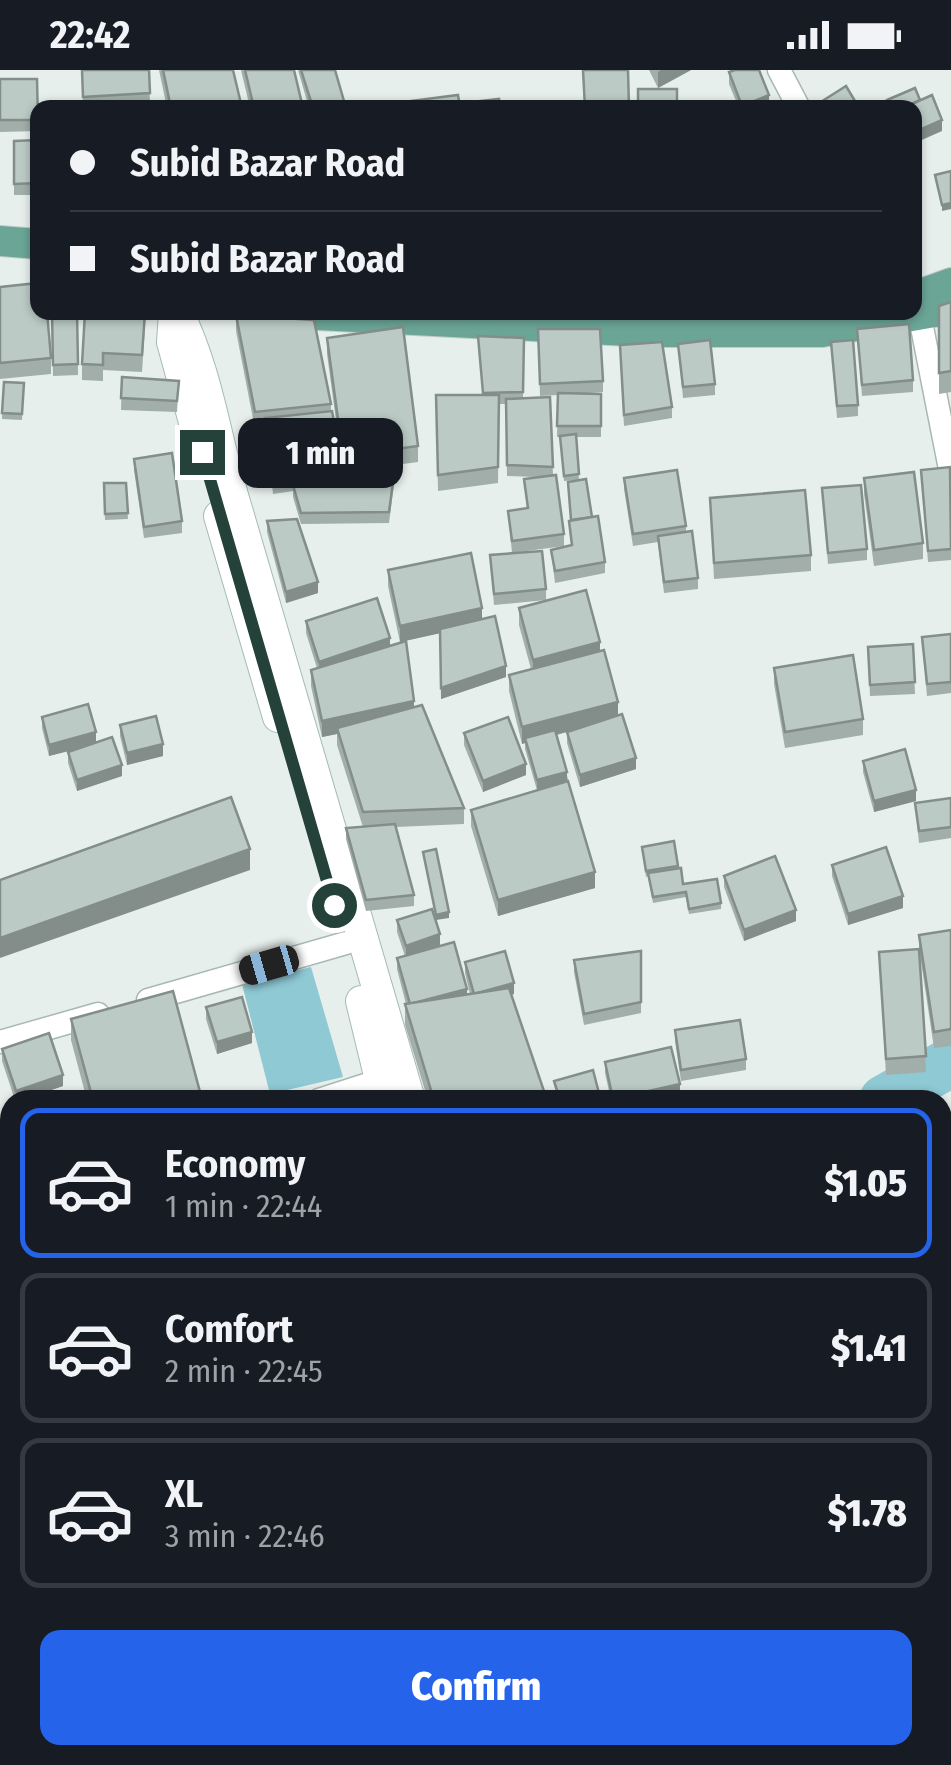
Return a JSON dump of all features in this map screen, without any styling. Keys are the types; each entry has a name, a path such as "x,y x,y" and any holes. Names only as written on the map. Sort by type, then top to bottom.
{"main road":[{"path":"0,241 30,243"},
{"path":"922,303 951,283"},
{"path":"922,306 951,309"},
{"path":"175,320 172,342 346,944 383,1090"},
{"path":"180,320 198,352 236,506 269,605 407,1090"},
{"path":"415,320 648,332 822,332 866,320"}],"street":[{"path":"778,70 795,100"},
{"path":"921,320 951,474"},
{"path":"0,1042 346,944"}],"water":[{"path":"311,967 343,1077 287,1090 269,1090 242,984"}],"building":[{"path":"82,70 149,70 150,93 83,97"},
{"path":"163,70 233,70 240,100 169,100"},
{"path":"245,70 294,70 301,100 252,100"},
{"path":"301,70 335,70 344,100 310,100"},
{"path":"583,70 628,70 629,100 585,100"},
{"path":"759,70 769,95 740,100 729,72"},
{"path":"0,79 37,79 38,100 30,100 30,120 0,120"},
{"path":"846,86 854,100 824,100"},
{"path":"915,88 920,100 887,100"},
{"path":"638,89 677,89 677,100 638,100"},
{"path":"458,95 459,100 419,100"},
{"path":"932,95 942,120 922,129 921,100"},
{"path":"30,140 30,183 14,184 14,141"},
{"path":"951,171 951,203 942,205 935,175"},
{"path":"30,284 30,320 48,320 51,358 0,363 0,287"},
{"path":"951,302 951,371 939,373 939,306"},
{"path":"52,320 77,320 78,364 53,365"},
{"path":"85,320 144,320 142,355 103,353 103,365 82,364"},
{"path":"237,320 314,320 331,404 255,412"},
{"path":"909,324 913,380 862,385 857,329"},
{"path":"403,327 418,446 343,456 327,338"},
{"path":"538,329 600,329 603,381 540,384"},
{"path":"478,336 524,338 523,392 483,393"},
{"path":"710,340 715,384 683,387 678,344"},
{"path":"853,340 858,405 837,406 831,342"},
{"path":"662,342 672,407 624,415 620,345"},
{"path":"122,377 179,381 177,401 121,398"},
{"path":"4,382 24,383 22,414 2,413"},
{"path":"558,393 601,394 601,426 557,426"},
{"path":"436,395 499,395 498,467 438,475"},
{"path":"550,397 553,467 507,465 506,399"},
{"path":"332,411 342,466 273,478 265,418"},
{"path":"576,434 579,474 564,476 560,436"},
{"path":"172,453 182,521 144,527 134,459"},
{"path":"950,467 951,549 928,551 921,470"},
{"path":"677,470 686,526 633,534 624,478"},
{"path":"914,472 923,543 874,550 864,478"},
{"path":"394,474 389,512 301,513 293,485"},
{"path":"556,475 564,534 512,541 508,511 528,508 524,479"},
{"path":"586,479 592,517 571,520 568,482"},
{"path":"104,483 126,483 128,513 105,514"},
{"path":"861,485 867,549 828,553 822,488"},
{"path":"805,490 811,555 714,563 710,498"},
{"path":"598,516 605,562 555,571 551,550 572,545 569,521"},
{"path":"297,519 318,582 286,592 267,521"},
{"path":"692,531 698,578 664,582 658,536"},
{"path":"542,551 546,589 494,594 490,555"},
{"path":"471,553 482,608 400,626 388,570"},
{"path":"586,590 600,642 533,660 519,608"},
{"path":"377,598 390,638 319,662 306,621"},
{"path":"495,616 506,666 441,688 440,629"},
{"path":"951,634 951,682 927,684 922,637"},
{"path":"406,641 414,701 322,721 311,670"},
{"path":"913,644 915,682 870,685 868,647"},
{"path":"604,650 618,702 522,727 509,675"},
{"path":"853,655 863,719 785,732 774,668"},
{"path":"88,704 96,732 49,745 42,717"},
{"path":"422,705 464,808 363,812 337,728"},
{"path":"622,714 636,758 580,775 567,732"},
{"path":"156,716 163,744 127,753 120,725"},
{"path":"508,717 526,764 483,781 464,733"},
{"path":"555,730 567,772 537,780 525,738"},
{"path":"112,737 122,765 77,780 68,752"},
{"path":"905,749 916,790 874,801 863,761"},
{"path":"568,781 595,872 498,900 471,810"},
{"path":"231,797 250,849 0,938 0,880"},
{"path":"951,798 951,827 919,831 915,803"},
{"path":"395,824 414,895 366,900 346,828"},
{"path":"674,841 678,866 646,871 642,847"},
{"path":"886,847 903,896 848,914 832,865"},
{"path":"436,849 449,912 436,915 423,852"},
{"path":"775,856 796,910 744,930 724,876"},
{"path":"681,868 683,884 717,879 721,903 689,909 686,892 653,897 648,873"},
{"path":"432,909 440,934 406,946 397,920"},
{"path":"951,930 951,1029 934,1032 919,935"},
{"path":"454,942 467,989 410,1004 397,958"},
{"path":"919,949 926,1056 886,1059 879,952"},
{"path":"505,951 514,983 474,994 465,962"},
{"path":"641,951 641,1002 584,1014 574,960"},
{"path":"509,988 544,1090 431,1090 405,1004"},
{"path":"173,991 199,1090 90,1090 71,1019"},
{"path":"242,997 252,1032 217,1042 206,1007"},
{"path":"740,1020 746,1059 681,1070 675,1030"},
{"path":"49,1033 63,1075 16,1090 2,1049"},
{"path":"671,1047 680,1084 653,1090 611,1090 605,1062"},
{"path":"593,1070 598,1090 557,1090 554,1081"}],"waterway":[{"path":"902,1090 951,1062"}],"route":[{"path":"202,452 334,905"}]}
